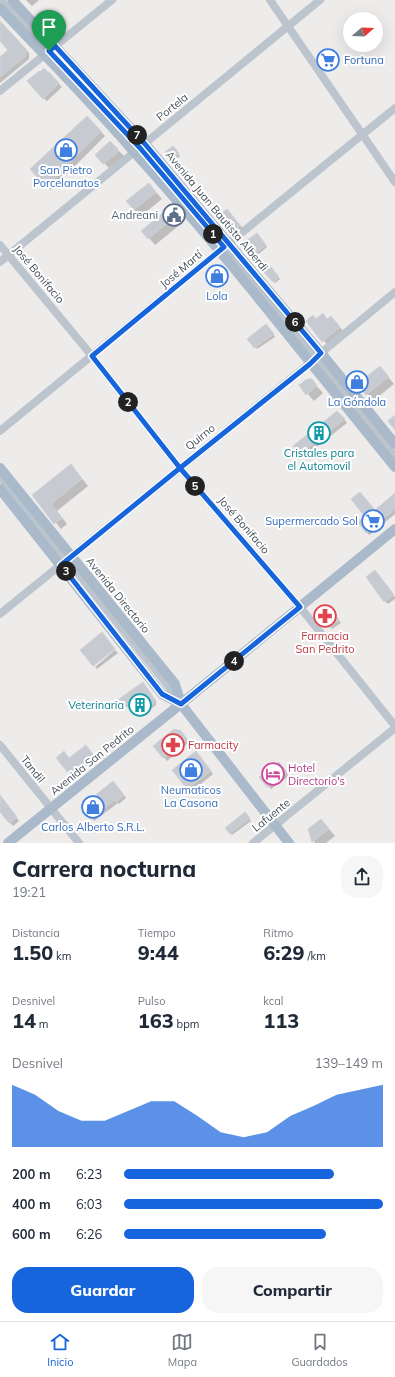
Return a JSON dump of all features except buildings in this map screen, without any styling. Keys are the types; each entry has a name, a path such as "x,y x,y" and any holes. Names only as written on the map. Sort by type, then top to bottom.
{"main road":[{"name":"Avenida Juan Bautista Alberdi","path":"12,0 31,22 50,51"},
{"name":"Avenida Juan Bautista Alberdi","path":"0,8 50,51 140,148 315,358 395,467"},
{"name":"Avenida Juan Bautista Alberdi","path":"224,247 315,358 395,444"},
{"name":"Avenida Directorio","path":"0,468 162,694 181,704"},
{"name":"Avenida Directorio","path":"0,489 67,561 175,684 181,704 289,843"},
{"name":"Avenida San Pedrito","path":"8,843 395,529"}],"street":[{"path":"0,0 50,51"},
{"path":"0,91 112,0"},
{"path":"270,0 395,182"},
{"name":"Portela","path":"0,262 320,0"},
{"name":"José Martí","path":"0,432 395,108"},
{"name":"José Bonifacio","path":"0,245 92,356 180,468 300,607 395,727"},
{"name":"Quirno","path":"0,614 67,561 395,292"},
{"path":"315,358 395,457"},
{"path":"0,476 67,561"},
{"name":"Lafuente","path":"253,843 395,727"},
{"name":"Tandil","path":"0,745 79,843"}],"place":[{"name":"Fortuna","path":"328,60"},
{"name":"San Pietro Porcelanatos","path":"66,150"},
{"name":"Andreani","path":"174,215"},
{"name":"Lola","path":"217,276"},
{"name":"La Góndola","path":"357,382"},
{"name":"Cristales para el Automovil","path":"319,433"},
{"name":"Supermercado Sol","path":"373,521"},
{"name":"Farmacia San Pedrito","path":"325,616"},
{"name":"Veterinaria","path":"140,705"},
{"name":"Farmacity","path":"173,745"},
{"name":"Neumaticos La Casona","path":"191,770"},
{"name":"Hotel Directorio's","path":"273,774"},
{"name":"Carlos Alberto S.R.L.","path":"93,807"}],"route":[{"path":"49,51 55,46 145,144 321,353 310,364 180,468 300,607 181,704 162,694 61,565 180,468 92,356 224,247 140,148 49,51"}]}
